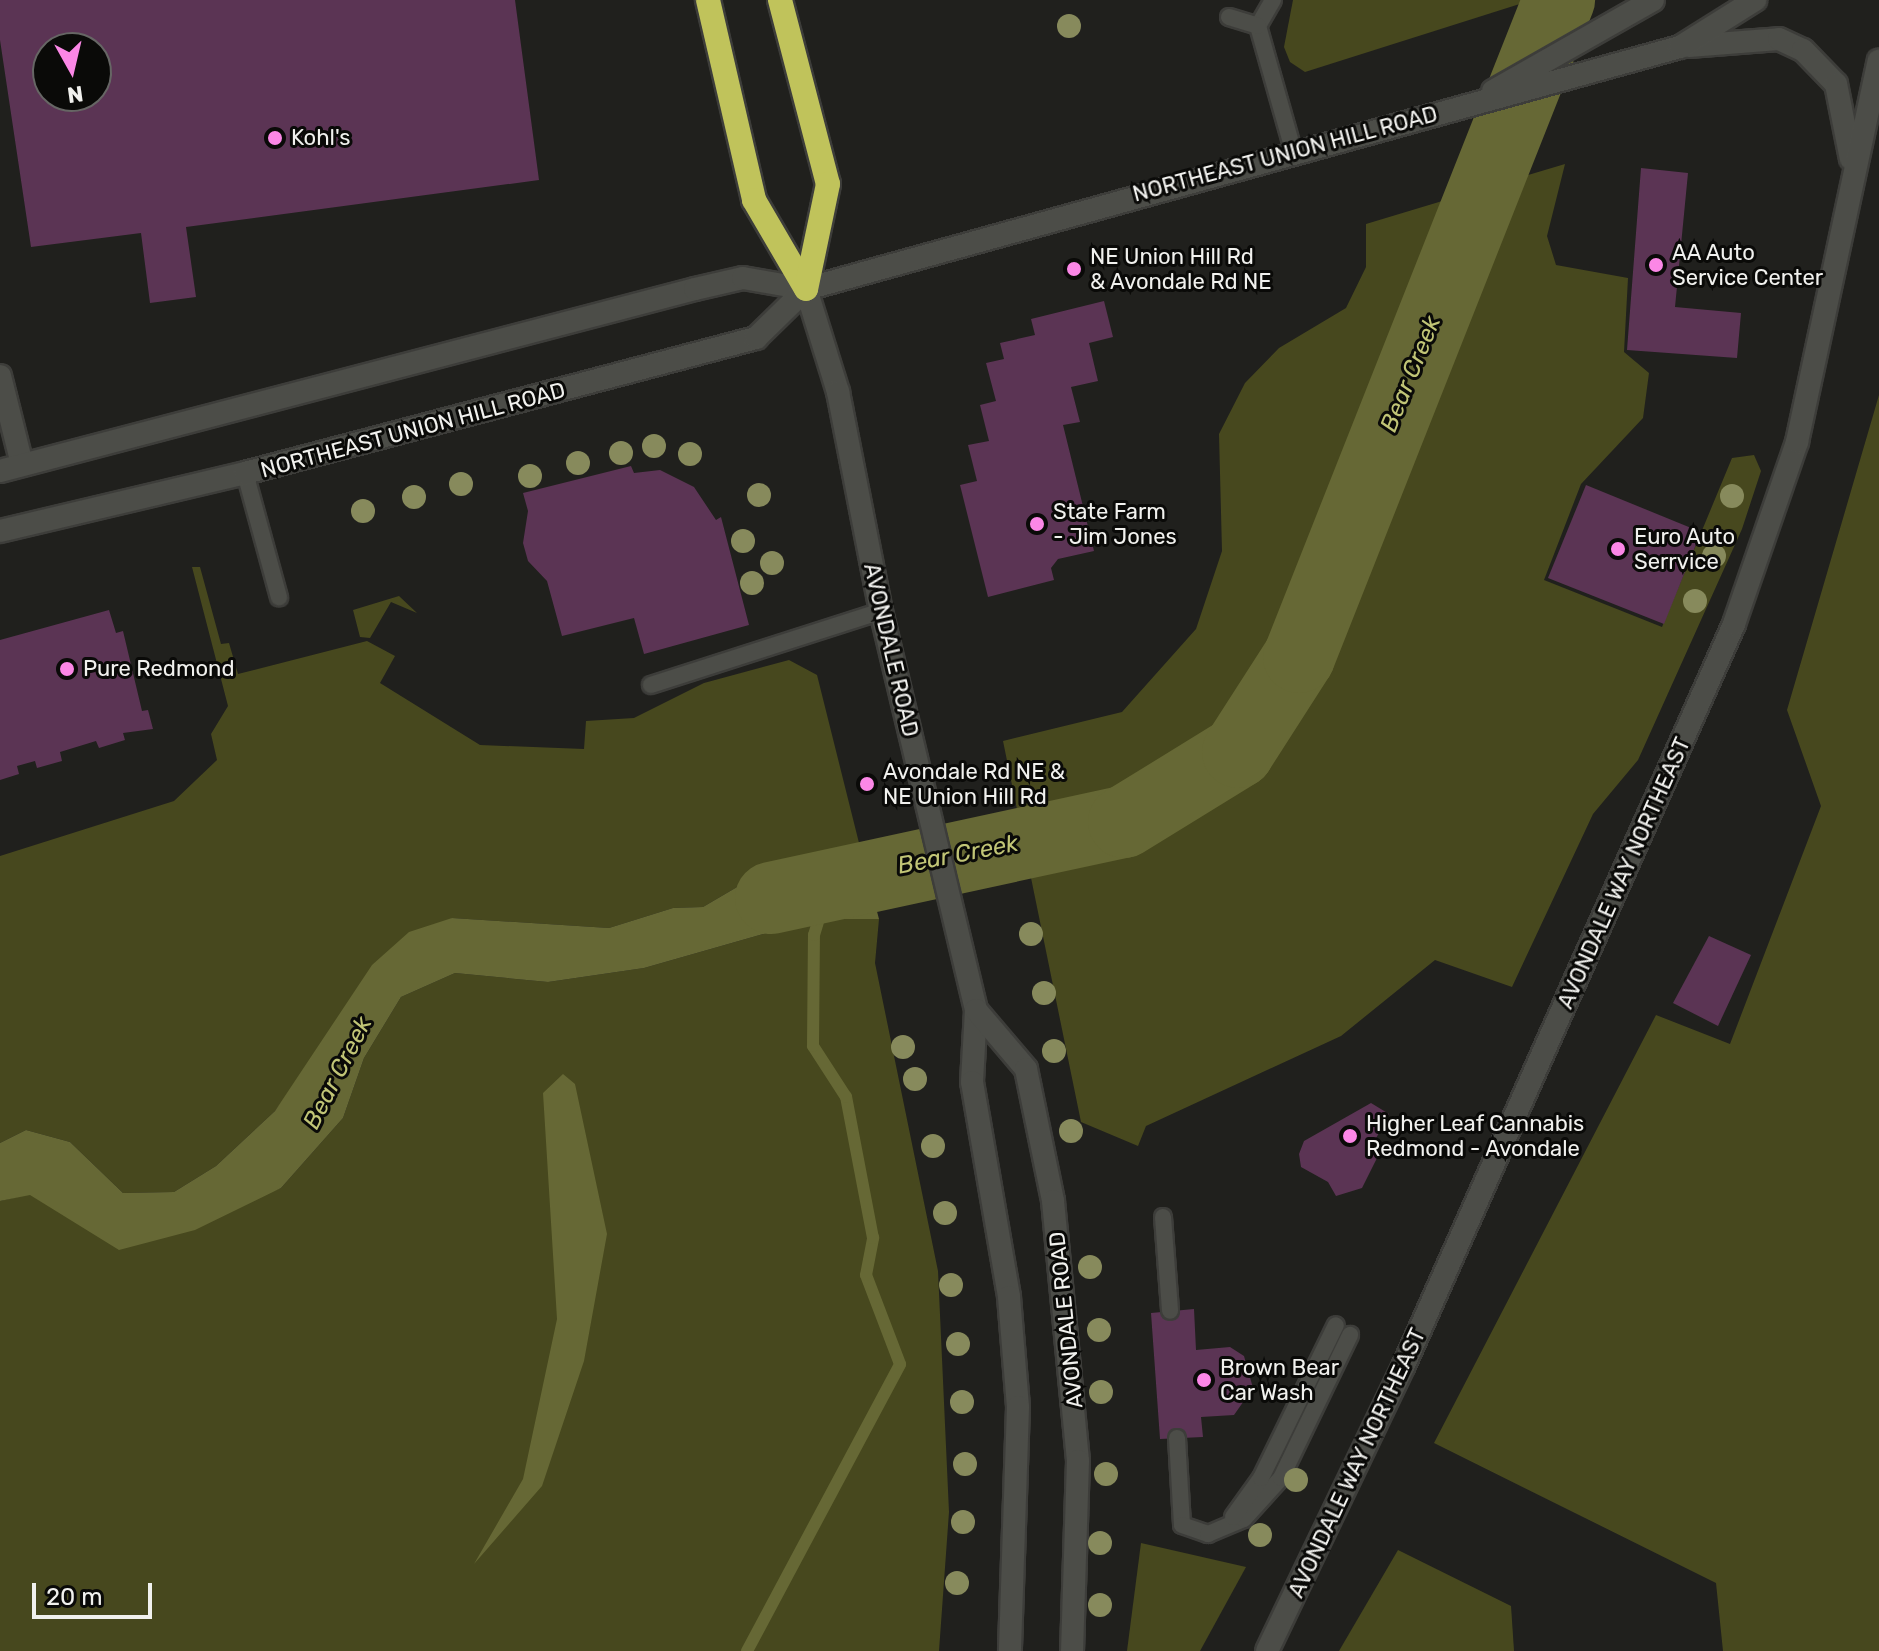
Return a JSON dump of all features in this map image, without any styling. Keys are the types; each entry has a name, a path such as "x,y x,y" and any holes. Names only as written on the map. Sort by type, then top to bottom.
{"highway":[{"path":"708,0 754,200 806,289"},
{"path":"780,0 828,184 806,289"}],"main road":[{"path":"1468,105 1653,0"},
{"name":"NORTHEAST UNION HILL ROAD","path":"0,471 743,278 806,289 1293,150 1680,47 1755,0"},
{"path":"1680,47 1779,39 1817,61 1842,100 1853,185"},
{"name":"AVONDALE WAY NORTHEAST","path":"1267,1650 1404,1365 1734,624 1797,442 1879,61"},
{"name":"NORTHEAST UNION HILL ROAD","path":"0,531 245,473 756,338 806,289"},
{"name":"AVONDALE ROAD","path":"806,289 838,392 881,611 976,1010 972,1082 1007,1282 1018,1407 1010,1651"},
{"path":"0,376 22,464"},
{"name":"AVONDALE ROAD","path":"976,1010 1026,1069 1055,1216 1078,1461 1072,1651"}],"lane":[{"path":"1273,0 1258,26 1293,150"},
{"path":"1229,17 1258,26"},
{"path":"245,473 279,597"},
{"path":"651,685 881,611"},
{"path":"1163,1217 1170,1311"},
{"path":"1177,1438 1182,1525 1208,1534 1222,1528 1261,1478 1343,1330"}],"shaded area":[{"path":"1293,0 1532,0 1305,72 1290,62 1284,47"},
{"path":"1565,164 1547,236 1556,265 1628,278 1624,352 1649,373 1643,418 1581,484 1544,580 1662,627 1732,458 1754,455 1761,471 1742,529 1638,760 1593,814 1512,987 1435,960 1341,1036 1146,1126 1138,1146 1081,1122 1003,741 1122,712 1196,629 1222,551 1219,434 1245,383 1279,348 1346,308 1366,267 1366,224"},
{"path":"1879,395 1879,1651 1723,1651 1716,1583 1434,1443 1656,1015 1730,1044 1821,806 1787,710"},
{"path":"192,567 200,567 221,644 229,643 238,674 367,641 395,656 380,683 480,745 584,749 586,721 634,718 704,683 789,660 817,675 860,847 815,863 783,860 703,907 673,908 609,928 452,918 316,1057 275,1111 216,1166 174,1192 123,1193 70,1142 26,1130 0,1143 0,856 174,801 217,760 211,734 228,706"},
{"path":"399,596 417,613 391,602 370,638 360,637 353,610"},
{"path":"816,919 879,919 875,963 938,1271 949,1512 939,1651 0,1651 0,1201 30,1194 119,1249 281,1188 343,1118 364,1058 401,997 455,973 548,982 644,968"},
{"path":"1141,1543 1246,1567 1200,1651 1127,1651"},
{"path":"1398,1550 1511,1606 1514,1651 1339,1651"}],"water":[{"path":"860,847 879,919 816,919 644,968 548,982 455,973 401,997 364,1058 343,1118 281,1188 195,1230 119,1250 30,1195 0,1201 0,1143 26,1130 70,1142 123,1193 174,1192 216,1166 275,1111 372,965 409,932 452,918 609,928 673,908 703,907 783,860 815,863"},
{"path":"563,1074 575,1084 607,1234 584,1361 542,1486 474,1564 523,1479 557,1319 543,1093"}],"building":[{"name":"Kohl's","path":"0,0 515,0 539,180 186,227 196,297 150,303 141,233 31,247 0,40"},
{"name":"AA Auto Service Center","path":"1641,168 1688,173 1675,307 1741,313 1737,358 1627,350"},
{"path":"1104,301 1113,337 1089,343 1098,381 1071,387 1080,422 1063,425 1094,551 1058,559 1051,568 1054,580 988,597 960,485 977,481 968,445 989,441 980,405 996,401 986,363 1004,359 1000,343 1035,335 1031,319"},
{"path":"631,466 634,473 660,470 694,487 716,520 721,517 749,625 644,654 634,618 562,636 547,581 528,561 523,543 528,511 523,493"},
{"path":"1586,485 1701,532 1664,624 1548,578"},
{"name":"Pure Redmond","path":"109,610 116,633 123,631 142,711 148,710 153,729 123,733 125,740 99,748 96,741 60,752 62,761 37,768 35,761 17,766 19,774 0,780 0,640"},
{"path":"1709,936 1751,955 1718,1026 1673,1003"},
{"path":"1371,1103 1389,1114 1373,1144 1380,1152 1362,1188 1336,1196 1328,1182 1301,1167 1299,1154 1304,1141"},
{"name":"Brown Bear Car Wash","path":"1194,1309 1196,1350 1230,1347 1244,1356 1253,1388 1234,1415 1201,1417 1203,1437 1160,1439 1151,1313"}],"waterway":[{"name":"Bear Creek","path":"771,898 1124,822 1238,752 1299,657 1559,0"},
{"path":"747,1651 900,1364 866,1275 873,1238 846,1097 813,1046 814,935 823,906"}],"place":[{"name":"Kohl's","path":"275,138"},
{"name":"AA Auto Service Center","path":"1656,265"},
{"name":"NE Union Hill Rd & Avondale Rd NE","path":"1074,269"},
{"name":"State Farm - Jim Jones","path":"1037,524"},
{"name":"Euro Auto Serrvice","path":"1618,549"},
{"name":"Pure Redmond","path":"67,669"},
{"name":"Avondale Rd NE & NE Union Hill Rd","path":"867,784"},
{"name":"Higher Leaf Cannabis Redmond - Avondale","path":"1350,1136"},
{"name":"Brown Bear Car Wash","path":"1204,1380"}]}
